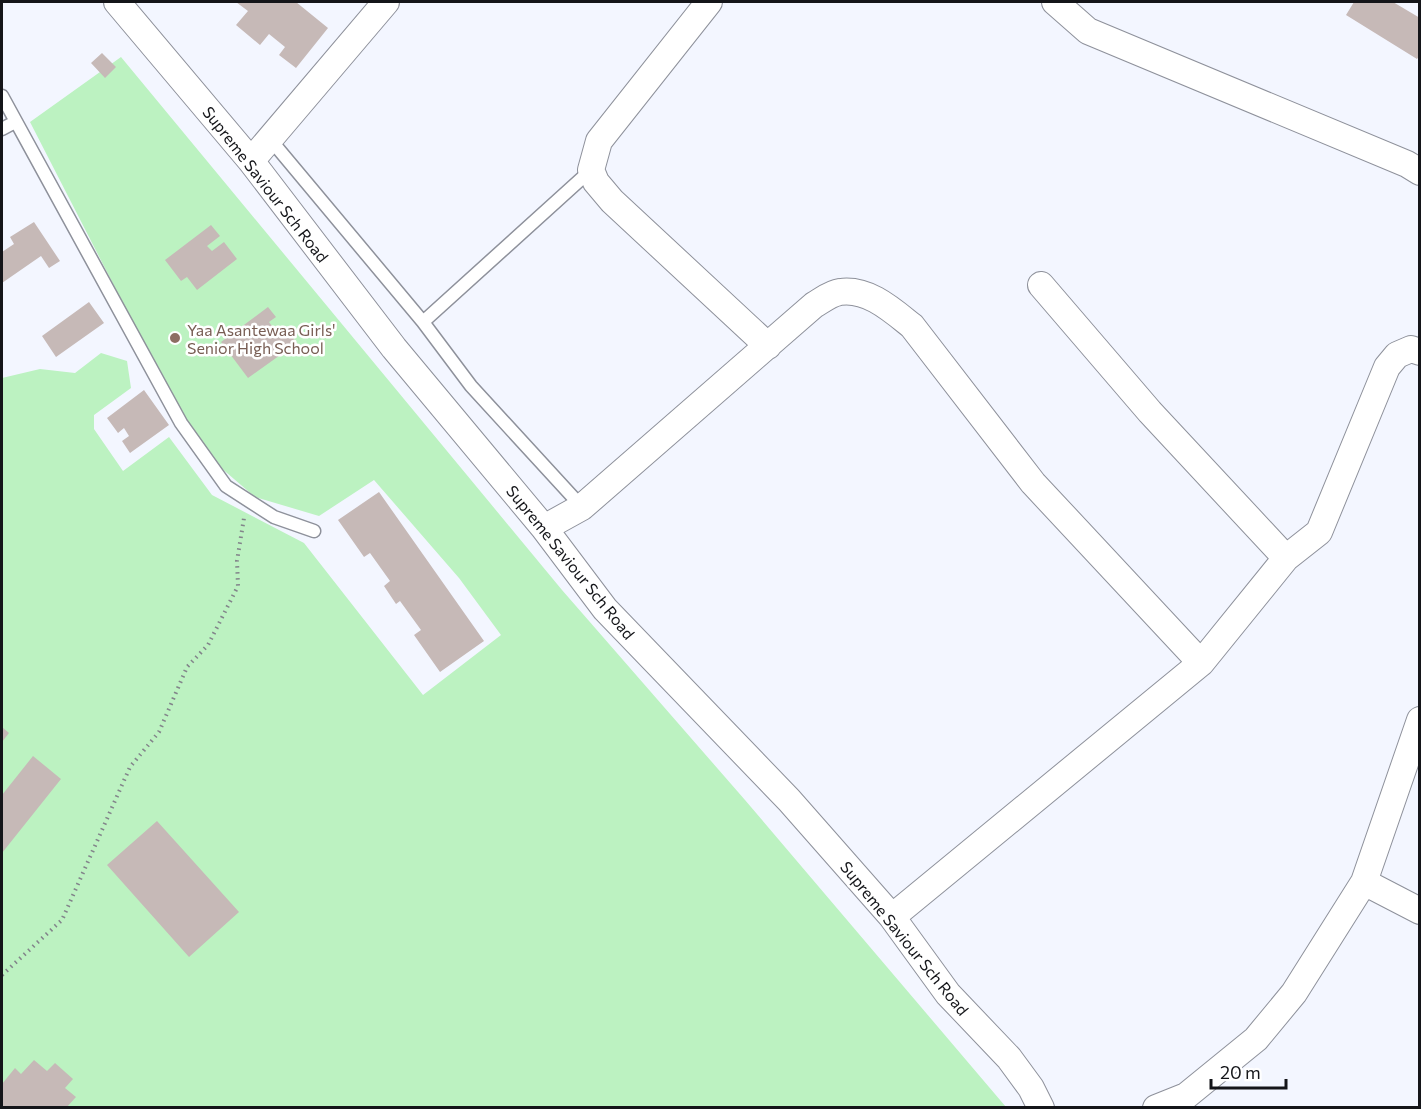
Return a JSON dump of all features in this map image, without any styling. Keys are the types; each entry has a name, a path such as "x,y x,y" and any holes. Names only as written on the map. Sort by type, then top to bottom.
{"street":[{"name":"Supreme Saviour Sch Road","path":"117,2 251,161 394,348 544,528 605,609 789,801 892,917 948,994 1009,1058 1031,1088 1041,1107"},
{"path":"251,161 386,2"},
{"path":"709,2 599,141 591,170 596,182 612,201 768,346"},
{"path":"1055,2 1088,31 1407,164 1419,172"},
{"path":"1041,285 1150,412 1286,558"},
{"path":"544,528 582,507 814,305 839,292 865,295 889,308 912,326 1034,483 1201,663"},
{"path":"892,917 1201,663 1286,558 1319,532 1387,367 1396,355 1411,349 1419,352"},
{"path":"1156,1107 1186,1096 1256,1039 1294,993 1364,882 1419,720"},
{"path":"1364,882 1419,911"}],"lane":[{"path":"2,96 181,423 226,486 274,518 314,531"},
{"path":"2,129 15,122"},
{"path":"270,139 423,322 471,386 582,507"},
{"path":"423,322 591,170"}],"path":[{"path":"2,975 62,920 130,766 159,732 187,667 208,645 238,586 237,561 246,500"}],"green space":[{"name":"Yaa Asantewaa Girls' Senior High School","path":"121,57 562,590 745,800 1006,1107 2,1107 2,378 40,369 75,373 101,353 127,361 131,388 94,415 94,429 123,471 169,437 212,495 304,543 423,695 501,635 459,578 374,480 319,516 255,497 213,461 167,389 30,122"}],"building":[{"path":"236,2 296,2 328,28 296,68 279,55 285,47 269,34 260,45 236,25 248,11"},
{"path":"1354,2 1393,2 1420,18 1420,55 1417,59 1346,15"},
{"path":"102,53 116,67 105,78 91,63"},
{"path":"34,222 60,261 49,268 41,256 2,283 2,252 14,244 10,237"},
{"path":"211,225 220,236 207,246 212,251 224,242 237,259 197,290 187,277 181,281 165,260"},
{"path":"89,302 104,323 56,357 42,336"},
{"path":"268,307 276,317 269,322 277,333 285,327 297,343 248,378 221,342"},
{"path":"144,390 169,425 130,453 122,441 129,436 124,428 118,433 107,418"},
{"path":"379,492 484,641 440,672 414,635 421,630 400,601 396,604 384,586 390,581 370,553 364,557 338,520"},
{"path":"2,727 9,733 2,742"},
{"path":"33,756 61,779 2,853 2,795"},
{"path":"157,821 239,912 189,957 107,865"},
{"path":"34,1060 47,1071 55,1063 73,1079 65,1088 76,1097 66,1108 2,1108 2,1084 15,1068 21,1074"}],"place":[{"name":"Yaa Asantewaa Girls' Senior High School","path":"175,338"}]}
